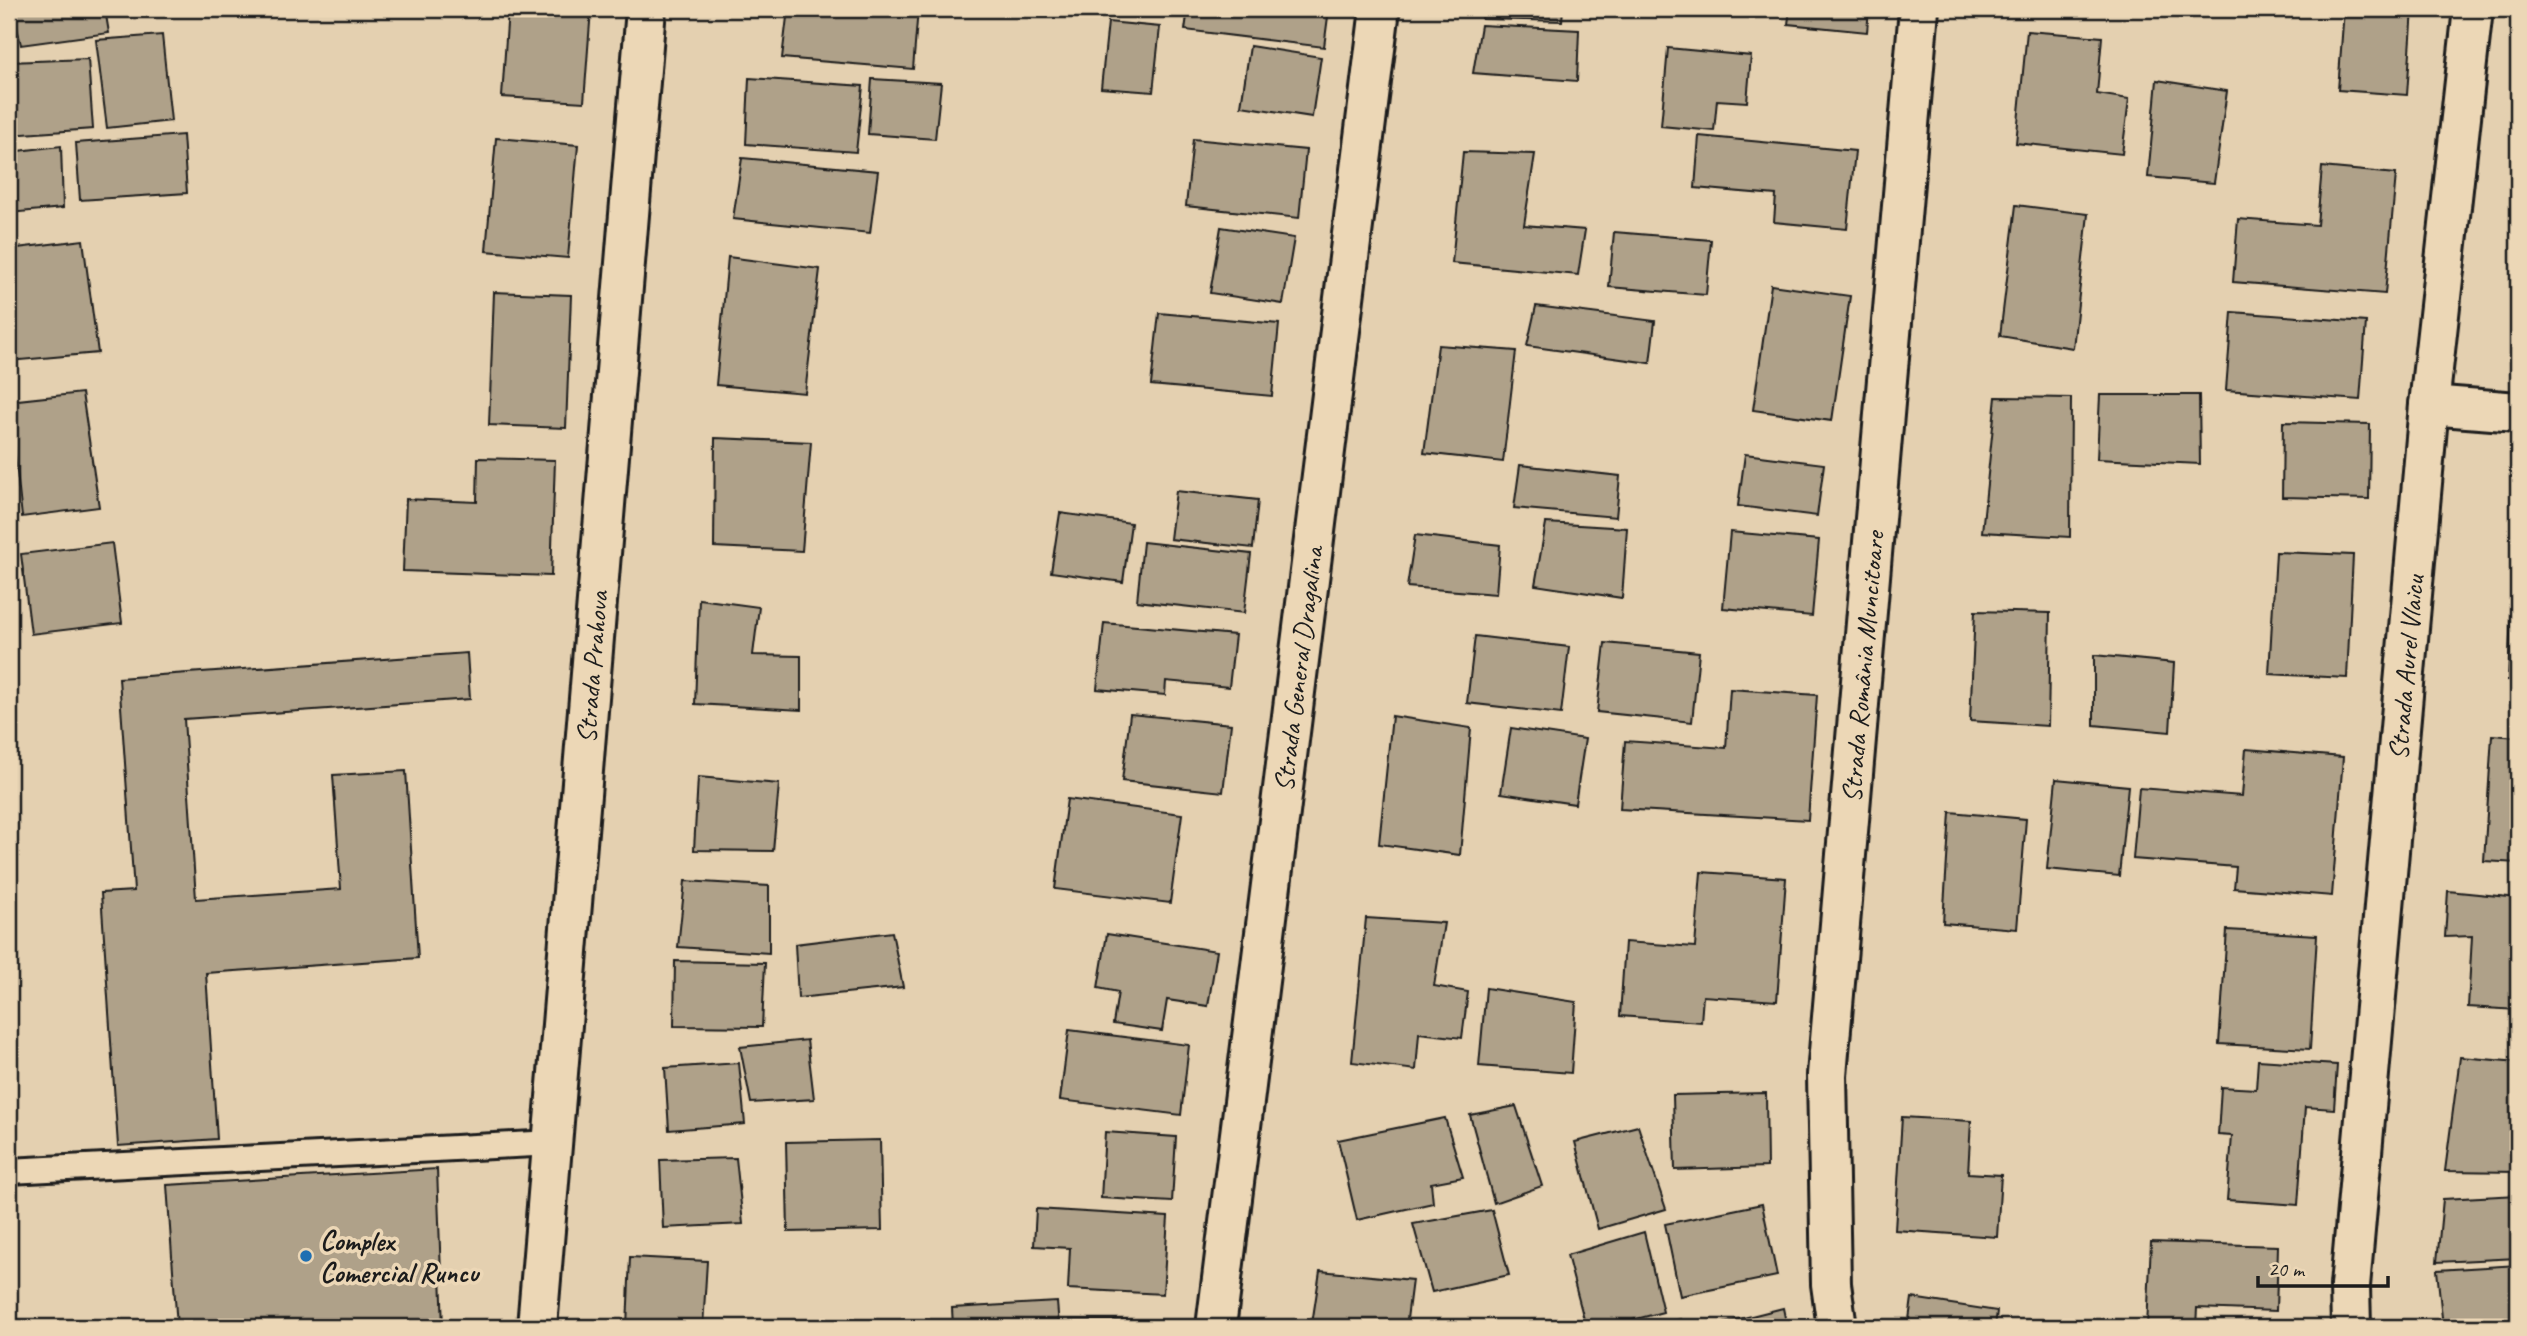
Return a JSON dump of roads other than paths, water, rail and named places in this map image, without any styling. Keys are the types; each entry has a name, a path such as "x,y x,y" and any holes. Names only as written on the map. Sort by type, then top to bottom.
{"street":[{"name":"Strada Prahova","path":"537,1327 646,9"},
{"name":"Strada General Dragalina","path":"1216,1327 1380,9"},
{"name":"Strada România Muncitoare","path":"1837,1327 1830,1284 1827,1075 1919,9"},
{"name":"Strada Aurel Vlaicu","path":"2351,1327 2350,1286 2429,405 2473,9"},
{"path":"2429,405 2518,412"}],"lane":[{"path":"9,1171 553,1143"}],"place":[{"name":"Complex Comercial Runcu","path":"306,1256"}]}
